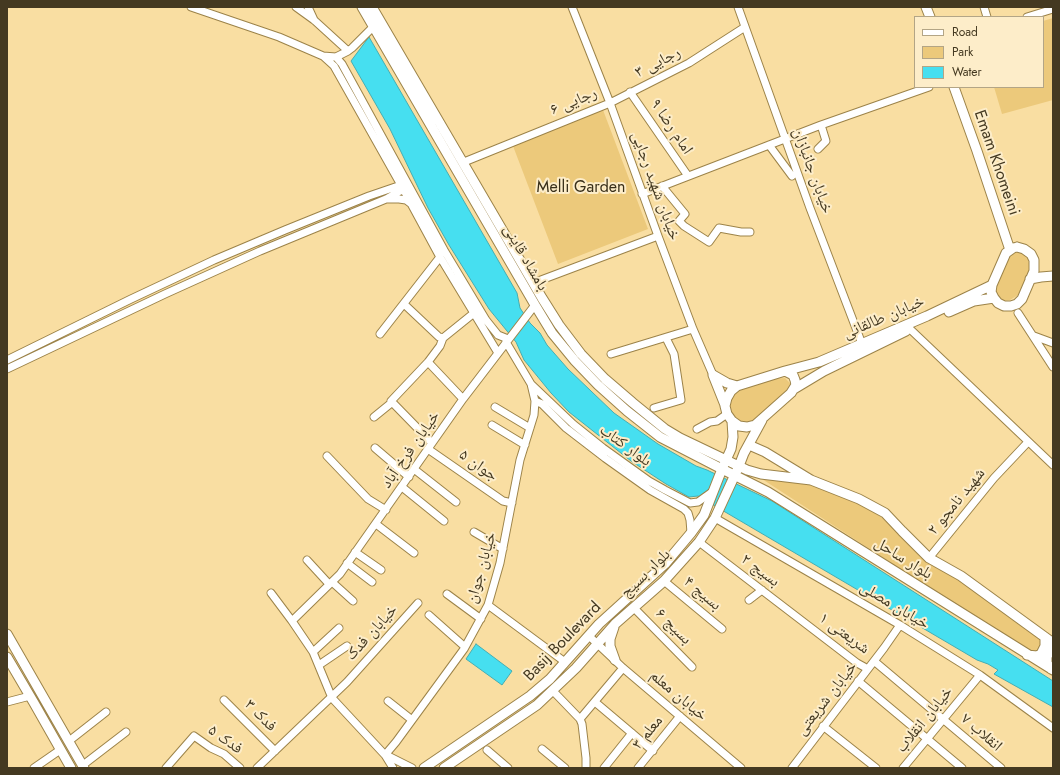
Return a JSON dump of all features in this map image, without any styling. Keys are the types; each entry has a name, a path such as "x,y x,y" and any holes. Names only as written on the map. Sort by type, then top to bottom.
{"main road":[{"name":"بامشاد قاینی","path":"362,7 373,27 432,118 464,162 534,284 559,325 581,354 605,379 665,429 678,442 722,469"},
{"name":"بامشاد قاینی","path":"374,9 535,305 552,332 575,361 598,385 633,416 660,437 678,442 740,466"},
{"name":"Emam Khomeini","path":"954,88 1010,250"},
{"path":"1017,247 1024,249 1031,254 1035,266 1022,299 1017,304 1004,306 998,303 992,292 992,285 1006,253 1017,247"},
{"path":"1035,266 1053,275"},
{"path":"1030,279 1053,275"},
{"name":"خیابان طالقانی","path":"762,420 794,389 863,347 992,285"},
{"name":"خیابان طالقانی","path":"737,386 819,362 863,347 910,329 974,301 994,298"},
{"path":"785,371 789,372 793,376 796,385 794,389"},
{"path":"713,375 727,383 737,386"},
{"path":"713,375 728,414 739,426 747,427 755,425 762,420"},
{"path":"712,492 731,449 733,437 726,398 737,386"},
{"path":"715,518 740,466 744,454 762,420"},
{"name":"بلوار ساحل","path":"749,445 765,452 811,480 859,499 885,513 930,558 962,576 1053,642"},
{"name":"بلوار ساحل","path":"740,466 761,474 811,480"},
{"name":"بلوار ساحل","path":"722,469 768,492 1052,670"},
{"name":"Basij Boulevard","path":"424,768 530,696 550,679 611,614 665,564 704,515 712,492"},
{"name":"بلوار بسیج","path":"444,768 512,723 553,691 576,668 615,624 664,581 699,542 715,518"},
{"path":"615,624 610,639 610,646 615,660"},
{"path":"7,634 84,767"},
{"path":"1028,655 1037,656 1041,654 1045,646 1045,637"},
{"path":"1052,670 1047,663 1047,657 1049,652 1053,649"},
{"path":"7,657 71,768"}],"street":[{"path":"191,7 279,37 322,56 334,66 394,173 405,186 411,203 440,256 498,353"},
{"path":"296,7 314,20 348,51"},
{"path":"308,7 314,20"},
{"name":"خیابان شهید رجایی","path":"572,7 610,103 642,194 693,328 713,375"},
{"name":"خیابان جانبازان","path":"738,7 810,208 863,347"},
{"path":"1030,16 1053,9"},
{"path":"322,56 336,57 348,51 373,27"},
{"name":"رجایی ۳","path":"610,103 689,63 745,27"},
{"path":"336,57 342,64 405,186 486,320 498,335 507,341 531,384 535,401"},
{"path":"642,194 821,125 926,88"},
{"name":"امام رضا ۹","path":"630,92 688,176"},
{"name":"رجایی ۶","path":"464,162 610,103"},
{"path":"818,149 826,141 821,125"},
{"path":"769,145 792,176"},
{"path":"384,190 393,179 394,173"},
{"path":"7,360 214,260 384,190 405,186"},
{"path":"7,369 260,251 386,198 405,186"},
{"path":"662,186 685,214 679,221 684,226 710,242 719,228 750,232"},
{"path":"386,198 399,198 411,203"},
{"path":"534,284 658,236"},
{"path":"380,334 440,256"},
{"path":"1018,313 1022,299"},
{"path":"404,304 439,337 443,338"},
{"name":"خیابان فرخ آباد","path":"292,620 340,574 463,399 535,305"},
{"path":"1004,306 1018,313 1053,366"},
{"path":"374,417 390,404 391,401 428,362 440,346 443,338 474,313"},
{"path":"610,354 666,338 693,328"},
{"path":"910,329 1053,465"},
{"path":"1034,336 1053,343"},
{"path":"654,408 682,400 674,354 666,338"},
{"path":"428,362 463,399"},
{"name":"بلوار کتاب","path":"531,384 573,424 603,448 649,481 684,503 690,520 691,533"},
{"name":"جوان ۵","path":"391,401 430,446 503,501 512,503"},
{"name":"بلوار کتاب","path":"535,401 542,404 566,428 650,490 684,503"},
{"name":"خیابان جوان","path":"385,755 465,647 488,605 503,549 517,475 534,415 535,401"},
{"path":"495,407 530,428"},
{"path":"697,429 710,422 717,421 728,414"},
{"path":"492,425 525,445"},
{"name":"شهید نامجو ۲","path":"930,558 994,478 1028,442"},
{"path":"375,448 409,477"},
{"path":"327,456 368,499 386,510"},
{"path":"414,469 456,502"},
{"path":"402,487 444,521"},
{"path":"684,503 698,502 712,492"},
{"name":"خیابان مصلی","path":"715,518 900,625 980,675 1053,728"},
{"path":"376,524 414,553"},
{"path":"474,532 503,549"},
{"name":"بسیج ۲","path":"699,542 804,622"},
{"path":"355,552 382,570"},
{"path":"308,560 331,583 353,601"},
{"path":"348,563 372,582"},
{"name":"بسیج ۴","path":"664,581 722,629"},
{"path":"749,600 762,590"},
{"path":"271,593 292,620 313,652 332,698 385,755 393,768"},
{"path":"447,594 481,619"},
{"name":"خیابان فدک","path":"332,698 418,603"},
{"path":"488,605 565,662"},
{"name":"بسیج ۶","path":"634,608 692,667"},
{"path":"429,615 465,647"},
{"name":"شریعتی ۱","path":"804,622 857,663 868,669"},
{"name":"خیابان شریعتی","path":"792,768 900,625"},
{"path":"313,652 339,628"},
{"name":"خیابان معلم","path":"589,636 623,668 742,768"},
{"path":"319,665 347,646"},
{"name":"انقلاب ۷","path":"874,661 1001,768"},
{"path":"580,719 623,668"},
{"name":"خیابان انقلاب","path":"903,768 980,675"},
{"path":"858,681 962,768"},
{"path":"553,691 580,719 584,730 586,768"},
{"path":"7,702 44,697"},
{"path":"257,768 332,698"},
{"name":"فدک ۳","path":"224,700 275,751"},
{"path":"388,701 412,720"},
{"path":"595,702 653,751"},
{"path":"69,741 106,712"},
{"name":"معلم ۳","path":"638,768 680,716"},
{"path":"823,726 876,768"},
{"path":"84,767 126,732"},
{"path":"604,768 632,733"},
{"name":"فدک ۵","path":"170,767 194,736 211,748 224,754 240,768"},
{"path":"542,749 565,768"},
{"path":"34,768 60,750"},
{"path":"487,750 508,768"},
{"path":"385,755 412,768"}],"green space":[{"path":"1053,18 1053,100 1002,114 994,88 1044,88 1044,21"},
{"name":"Melli Garden","path":"603,110 648,229 558,264 513,146"},
{"path":"1018,252 1025,255 1028,259 1029,271 1018,295 1010,300 1002,301 997,297 995,289 1009,257"},
{"path":"785,378 791,384 786,393 759,418 747,424 738,422 731,415 729,406 731,395 745,387 771,379"},
{"path":"762,477 807,483 865,507 886,520 927,563 960,580 1043,640 1038,651 1030,653 762,479"}],"water":[{"path":"369,37 517,293 520,308 530,323 540,333 547,345 568,369 614,413 658,444 696,466 772,501 1053,681 1053,707 994,674 998,670 988,664 977,660 698,496 689,497 666,484 631,461 569,412 524,360 516,342 489,309 428,208 390,129 351,61"},
{"path":"476,644 512,671 502,685 466,659"}]}
